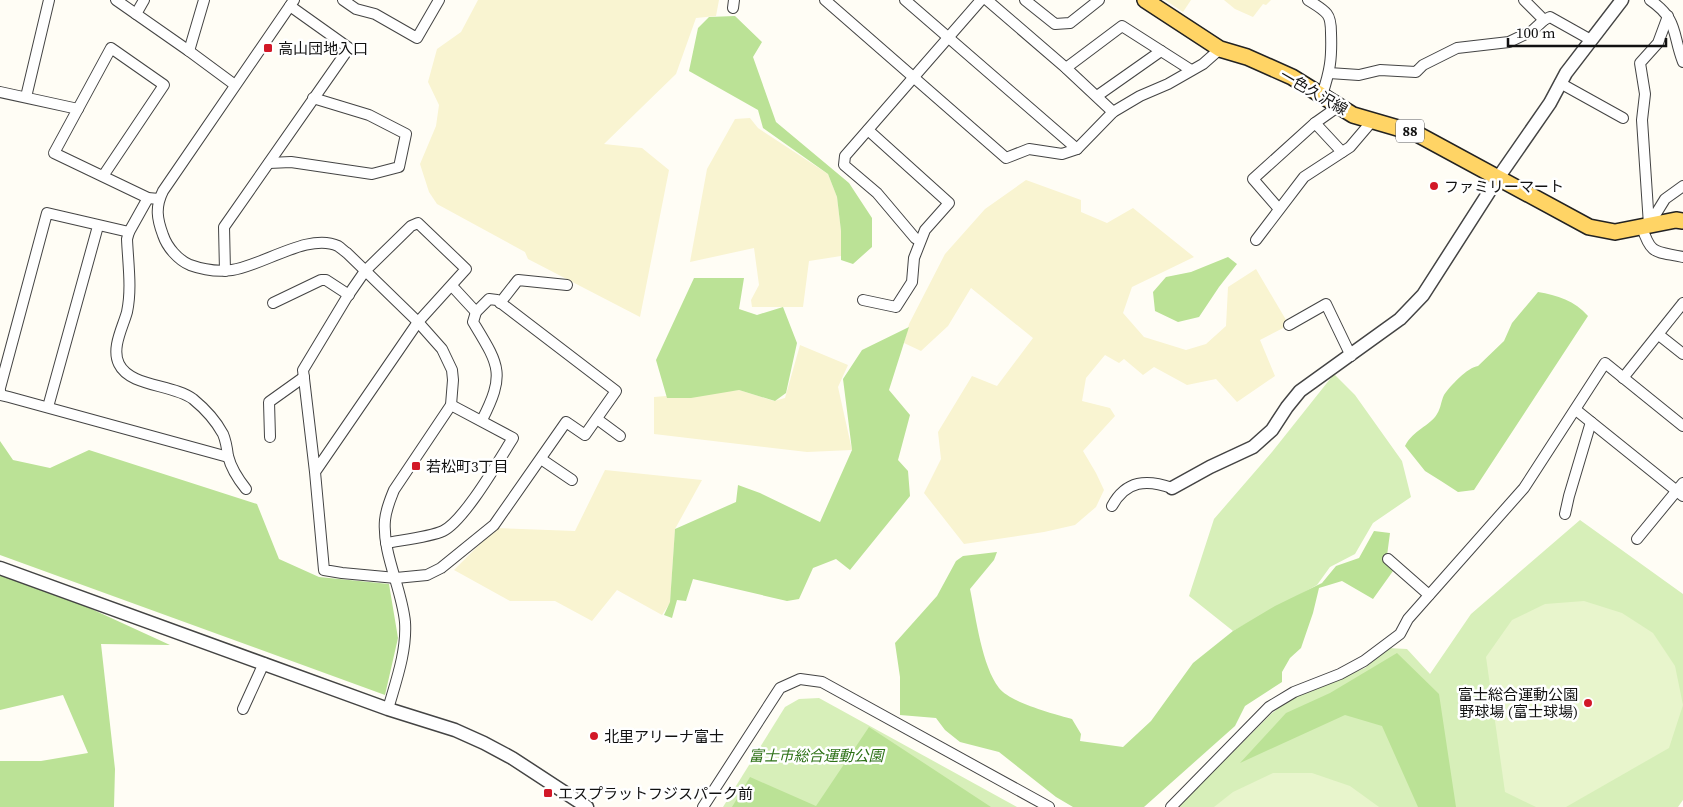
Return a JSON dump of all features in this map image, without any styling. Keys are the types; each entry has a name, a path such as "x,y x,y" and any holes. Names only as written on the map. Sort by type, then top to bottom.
{"main road":[{"name":"一色久沢線","path":"1145,0 1220,49 1247,57 1292,77 1353,114 1408,130 1589,227 1615,232 1676,220 1683,221"}],"street":[{"path":"26,97 49,0"},
{"path":"116,0 235,85"},
{"path":"136,14 144,0"},
{"path":"189,51 204,0"},
{"path":"343,0 356,9 375,14 417,38 438,0"},
{"path":"825,0 1006,158 1029,150 1062,154 1078,148 1113,112 1203,64 1220,49"},
{"path":"905,0 1078,148"},
{"path":"920,241 877,193 844,164 845,156 981,0"},
{"path":"987,0 1066,68 1113,112"},
{"path":"1025,0 1055,24 1070,23 1099,0"},
{"path":"1308,0 1327,14 1330,24 1332,56 1322,95"},
{"path":"1524,0 1544,20"},
{"path":"1112,506 1120,493 1130,486 1152,483 1172,488 1210,467 1253,447 1272,430 1286,407 1300,391 1400,319 1423,295 1498,178 1538,121 1566,73 1622,0"},
{"path":"1650,0 1668,16 1675,28 1683,62"},
{"path":"225,271 224,227 349,48 292,3 159,199 158,220 166,244 186,263 211,271 225,271 255,264 296,247 319,244 337,246 347,253 418,322 442,349 448,360 453,380 451,405 394,490 385,521 386,542 405,620 405,643 388,709"},
{"path":"1329,73 1359,75 1380,70 1416,72 1423,65 1457,48 1509,42 1532,31 1550,16 1591,40"},
{"path":"1668,16 1658,43 1640,63 1645,94 1642,120 1645,226 1647,243 1655,251 1683,257"},
{"path":"1066,68 1122,26 1191,70"},
{"path":"103,176 164,85 111,48 54,153 148,198 159,199"},
{"path":"1097,96 1161,52"},
{"path":"1560,84 1623,118"},
{"path":"0,92 78,109"},
{"path":"269,163 291,162 372,174 399,167 406,134 369,115 313,98"},
{"path":"1278,210 1253,179 1315,123 1339,106"},
{"path":"1256,240 1304,177 1350,147 1373,120"},
{"path":"1315,123 1342,152"},
{"path":"863,300 896,307 912,282 914,258 925,230 949,203 868,130"},
{"path":"1645,226 1665,199 1683,186"},
{"path":"148,198 127,239 129,299 117,344 116,355 118,363 129,376 182,393 193,400 213,420 223,434 228,457 237,477 246,490"},
{"path":"129,232 47,213 0,390 1,395 228,457"},
{"path":"315,472 418,322 466,270 418,223 411,226 366,271 348,295 303,370 324,570 396,578 427,575 441,568 494,525 566,422 585,434 616,391 497,300 489,299 476,312 473,322 496,362 497,378 493,398 482,420"},
{"path":"48,407 98,226"},
{"path":"273,302 321,280 326,280 348,295"},
{"path":"500,303 518,280 567,285"},
{"path":"452,286 476,312"},
{"path":"1623,378 1683,303"},
{"path":"1289,326 1326,304 1351,356"},
{"path":"1658,335 1683,354"},
{"path":"1171,807 1268,707 1294,692 1340,674 1364,661 1400,634 1408,619 1524,488 1605,363 1683,426"},
{"path":"270,437 269,402 304,377"},
{"path":"386,542 441,532 451,526 464,511 513,438 451,405"},
{"path":"1576,410 1681,490 1637,539"},
{"path":"597,419 620,436"},
{"path":"1565,514 1591,422"},
{"path":"541,459 572,480"},
{"path":"1388,559 1429,595"},
{"path":"0,568 388,709 455,730 512,758 587,807"},
{"path":"243,709 264,663"},
{"path":"703,807 780,688 800,680 822,682 1049,807"}],"shaded area":[{"path":"478,0 719,0 716,16 696,18 676,74 604,144 642,148 669,170 640,317 528,259 525,252 437,204 429,192 420,164 436,126 439,105 428,82 437,49 461,32"},
{"path":"1165,0 1191,0 1183,12"},
{"path":"1224,0 1271,0 1266,5 1263,4 1253,17 1235,9"},
{"path":"750,118 758,128 828,174 837,197 841,231 841,256 809,261 803,307 752,307 751,300 759,285 754,248 690,262 707,169 735,119"},
{"path":"1026,180 1081,200 1081,212 1107,223 1133,208 1194,257 1132,287 1123,313 1144,337 1186,350 1206,344 1226,326 1228,287 1256,269 1289,325 1260,340 1275,376 1237,402 1216,379 1187,385 1154,367 1143,375 1124,359 1119,363 1105,355 1086,378 1082,401 1110,408 1115,416 1083,451 1104,490 1096,507 1075,525 1044,532 964,544 924,493 941,459 938,432 972,376 997,386 1033,338 971,288 948,326 921,351 904,343 909,324 945,254 985,209"},
{"path":"800,345 848,365 838,387 852,450 807,452 654,434 654,397 739,390 774,401 785,398"},
{"path":"605,470 702,480 675,529 670,603 662,615 617,590 592,621 555,601 510,601 454,570 496,528 575,531"}],"green space":[{"path":"735,16 762,42 753,57 776,122 849,183 872,218 872,247 853,264 841,260 841,231 837,197 828,174 763,128 758,110 689,71 698,28 709,17"},
{"path":"1228,257 1237,264 1199,317 1178,322 1155,311 1153,292 1166,277 1191,272"},
{"path":"694,278 744,278 739,309 757,315 783,307 797,343 786,393 775,401 739,390 691,398 667,398 656,360"},
{"path":"1538,292 1565,300 1577,306 1588,316 1474,490 1458,492 1425,471 1405,446 1412,436 1434,418 1444,395 1455,382 1464,373 1478,366 1504,341 1512,323"},
{"path":"909,327 889,390 910,415 898,460 908,471 910,496 850,570 836,559 813,568 799,599 787,601 693,579 686,601 677,600 672,618 664,615 670,602 675,529 736,502 738,485 760,493 820,522 852,450 843,379 862,350"},
{"path":"1334,374 1355,395 1402,461 1411,497 1373,523 1355,554 1330,567 1317,585 1233,631 1189,596 1214,519 1272,452"},
{"path":"0,441 13,460 50,468 89,450 257,504 279,559 319,577 389,584 398,638 385,695 0,555"},
{"path":"1580,520 1683,594 1683,800 1678,807 1178,807 1271,714 1290,699 1365,668 1388,648 1407,649 1430,674 1471,614"},
{"path":"1374,531 1390,533 1386,563 1393,571 1373,599 1342,581 1319,588 1301,648 1290,658 1282,672 1282,682 1245,706 1235,726 1144,807 1073,807 1056,797 999,752 960,742 945,730 936,718 900,715 900,677 895,643 937,596 956,561 963,556 997,552 994,560 970,589 984,655 993,679 999,688 1023,703 1072,719 1081,734 1080,741 1123,747 1151,721 1193,663 1233,631 1275,606 1322,583 1336,566 1359,558"},
{"path":"0,567 170,645 101,644 115,769 114,807 0,807 0,761 41,761 88,753 63,695 0,710"},
{"name":"富士総合運動公園 野球場 (富士球場)","path":"1584,601 1622,613 1653,633 1675,666 1683,705 1669,748 1566,807 1536,807 1505,792 1486,657 1512,620 1545,604"},
{"path":"1397,653 1439,694 1456,807 1418,807 1382,726 1345,715 1240,763 1286,713 1330,693"},
{"name":"富士市総合運動公園","path":"819,698 1017,807 723,807 785,707 799,699"},
{"path":"869,727 991,807 732,807 750,777 816,806"},
{"path":"1273,773 1312,773 1350,786 1379,807 1214,807 1233,792"}],"place":[{"name":"高山団地入口","path":"268,48"},
{"name":"ファミリーマート","path":"1434,186"},
{"name":"若松町3丁目","path":"416,466"},
{"name":"富士総合運動公園 野球場 (富士球場)","path":"1588,703"},
{"name":"北里アリーナ富士","path":"594,736"},
{"name":"エスプラットフジスパーク前","path":"548,793"}]}
